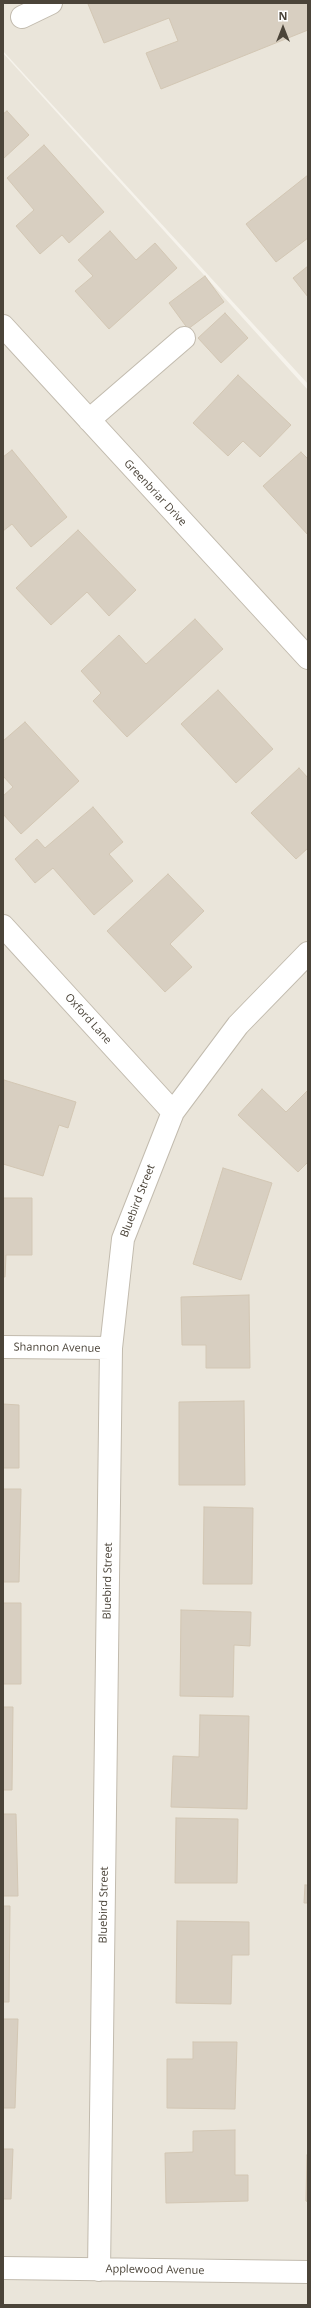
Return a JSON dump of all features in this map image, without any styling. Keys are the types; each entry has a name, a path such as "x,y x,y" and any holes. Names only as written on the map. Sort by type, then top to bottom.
{"street":[{"path":"22,17 51,3"},
{"name":"Greenbriar Drive","path":"3,326 308,658"},
{"path":"89,420 184,338"},
{"name":"Oxford Lane","path":"3,926 173,1112"},
{"name":"Bluebird Street","path":"98,2270 111,1348 123,1239 173,1112 238,1025 308,953"},
{"name":"Shannon Avenue","path":"3,1347 111,1348"},
{"name":"Applewood Avenue","path":"3,2268 308,2272"}],"shaded area":[{"path":"3,3 308,3 308,384 3,51"},
{"path":"3,53 308,390 308,2305 3,2305"}],"building":[{"path":"308,3 308,30 161,89 146,53 178,41 169,18 104,43 88,4"},
{"path":"7,111 29,135 3,159 3,114"},
{"path":"44,145 104,212 69,243 62,235 40,254 16,226 34,210 7,178"},
{"path":"308,175 308,238 276,262 246,224"},
{"path":"110,231 136,260 155,243 177,268 109,329 75,291 93,276 78,260"},
{"path":"308,266 308,297 293,278"},
{"path":"205,276 224,302 188,329 169,303"},
{"path":"225,313 248,338 221,363 198,338"},
{"path":"238,375 291,425 260,457 243,441 228,456 193,423"},
{"path":"12,450 67,517 31,547 12,524 3,531 3,457"},
{"path":"301,452 308,459 308,535 263,486"},
{"path":"78,530 136,590 109,616 87,592 51,625 16,588"},
{"path":"195,619 223,649 127,737 93,701 101,693 81,671 119,635 146,664"},
{"path":"218,690 273,749 236,783 181,724"},
{"path":"25,722 79,781 21,834 3,814 3,796 13,787 3,776 3,741"},
{"path":"299,768 308,778 308,848 296,859 251,813"},
{"path":"93,807 123,842 109,854 133,881 94,915 53,868 35,883 15,859 37,839 45,848"},
{"path":"168,874 204,911 170,944 192,967 165,992 107,931"},
{"path":"4,1080 76,1102 68,1128 59,1125 43,1176 3,1164"},
{"path":"262,1089 286,1112 308,1090 308,1162 298,1172 238,1115"},
{"path":"223,1168 272,1183 241,1280 193,1264"},
{"path":"3,1198 32,1198 32,1255 6,1255 5,1277 3,1277"},
{"path":"249,1295 250,1368 206,1368 206,1345 182,1345 181,1297"},
{"path":"244,1401 245,1485 179,1485 179,1402"},
{"path":"3,1404 19,1405 19,1468 3,1468"},
{"path":"3,1489 21,1489 19,1582 3,1582"},
{"path":"204,1507 253,1508 252,1584 203,1584"},
{"path":"3,1603 21,1603 21,1684 3,1684"},
{"path":"181,1610 251,1612 250,1646 234,1645 233,1697 180,1696"},
{"path":"3,1707 13,1707 12,1790 3,1790"},
{"path":"200,1715 249,1716 247,1809 171,1807 173,1756 199,1757"},
{"path":"3,1814 16,1814 18,1896 3,1896"},
{"path":"176,1818 238,1819 237,1883 175,1883"},
{"path":"305,1885 308,1885 308,1903 304,1903"},
{"path":"3,1906 10,1906 9,2002 3,2002"},
{"path":"177,1921 249,1922 249,1955 232,1955 231,2004 176,2003"},
{"path":"3,2019 18,2019 15,2108 3,2108"},
{"path":"193,2042 237,2042 235,2109 167,2108 167,2059 193,2059"},
{"path":"235,2130 235,2175 248,2175 248,2201 166,2203 165,2153 193,2152 193,2131"},
{"path":"3,2149 13,2149 11,2199 3,2199"},
{"path":"308,2155 308,2202 306,2201"}]}
